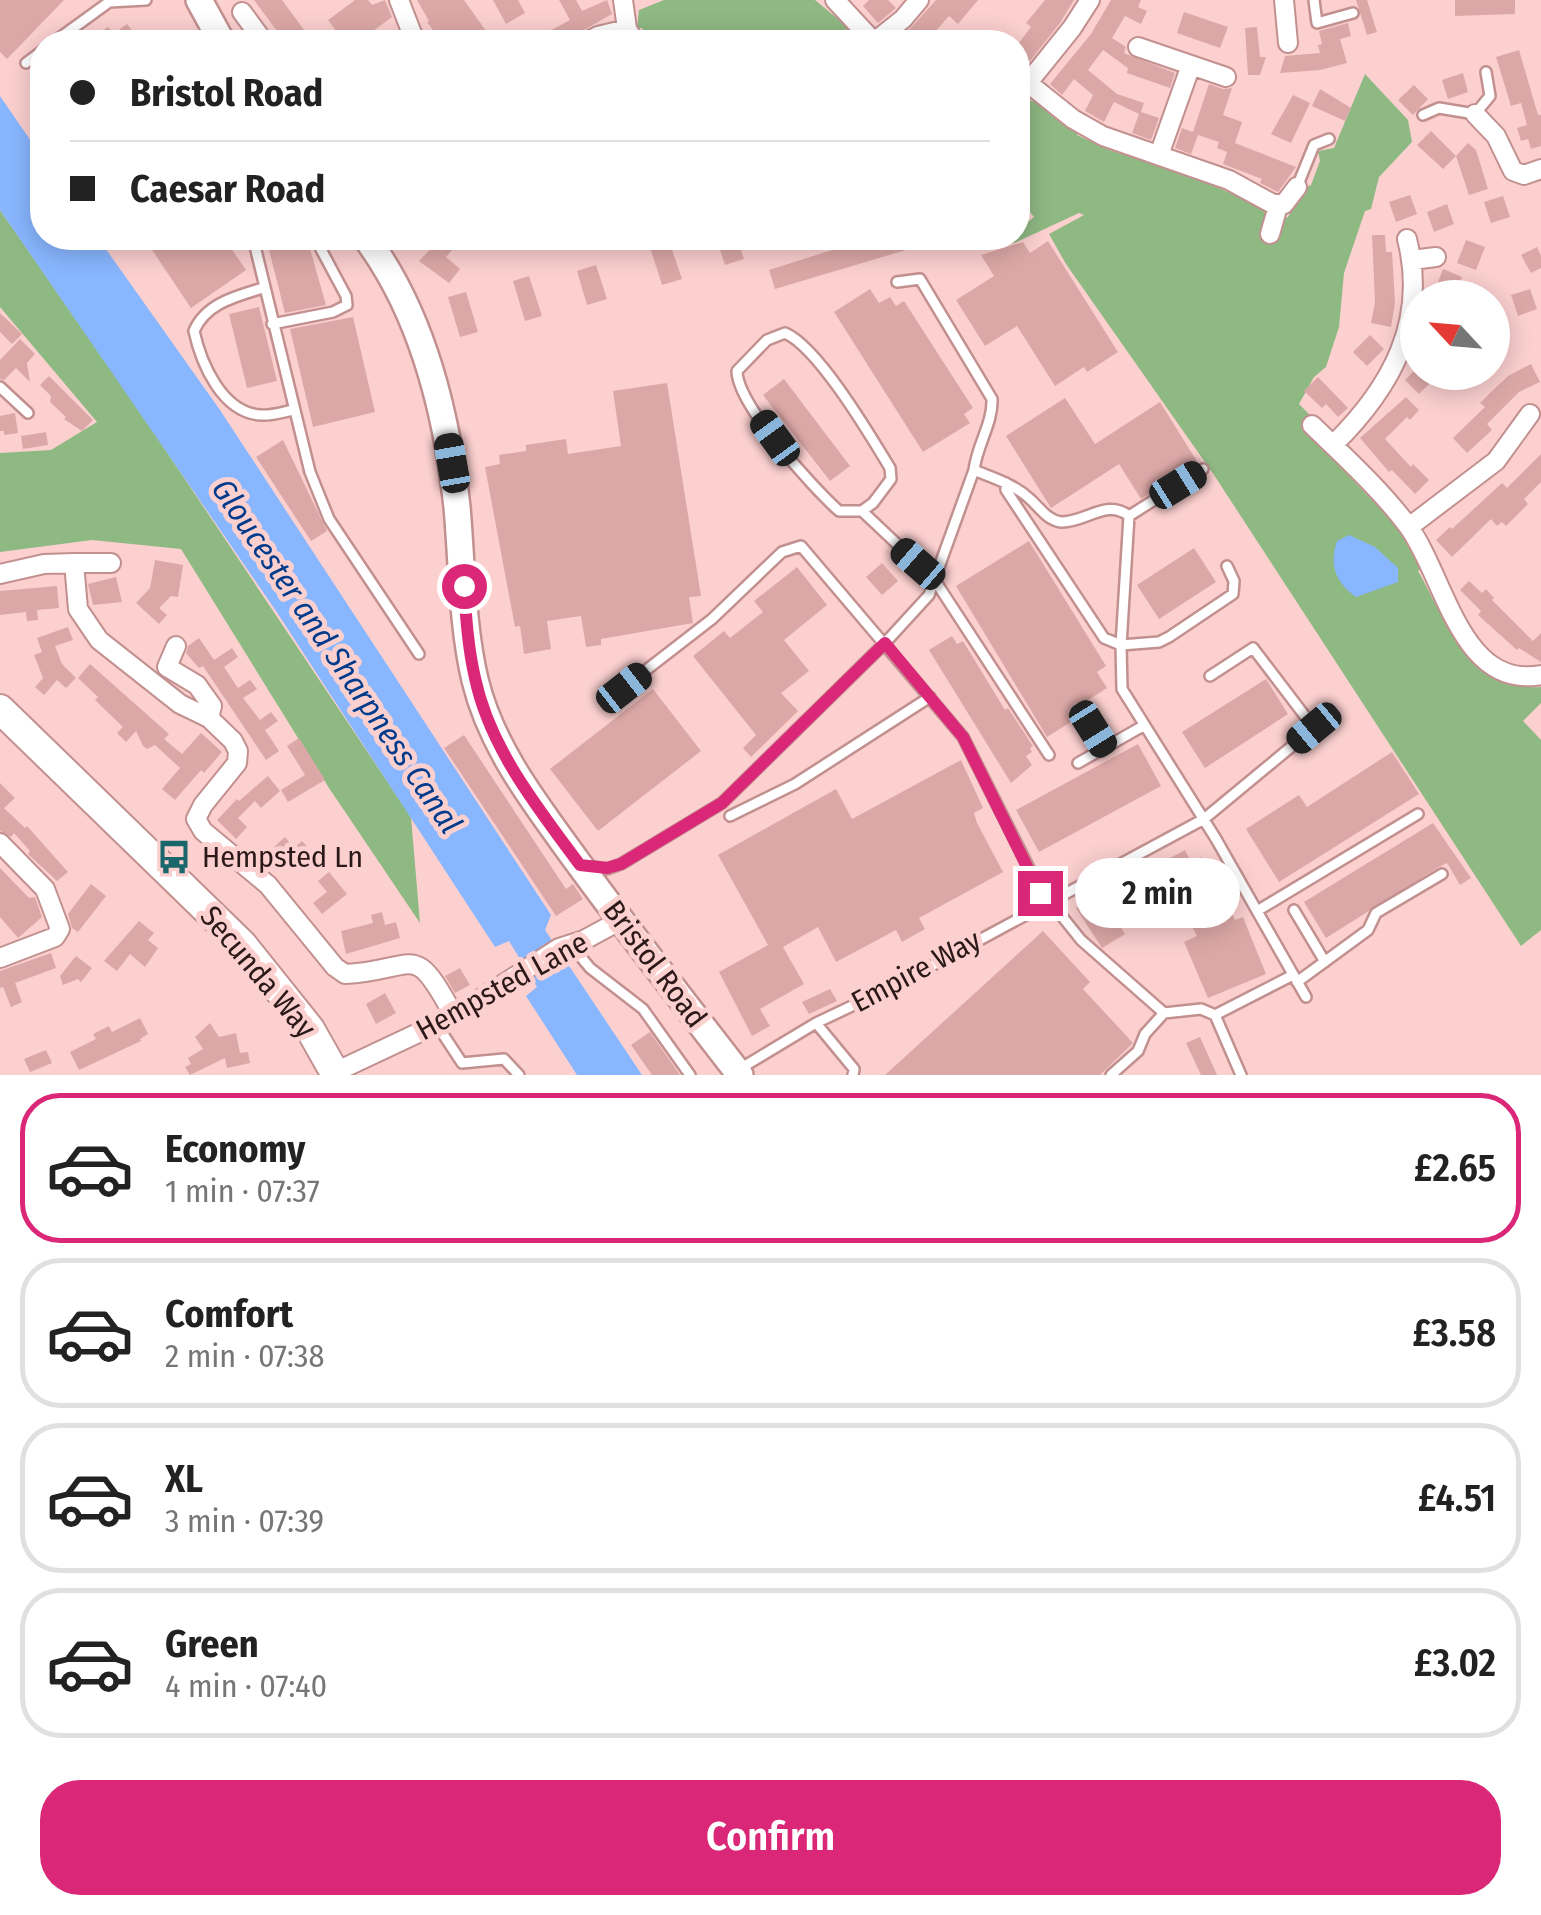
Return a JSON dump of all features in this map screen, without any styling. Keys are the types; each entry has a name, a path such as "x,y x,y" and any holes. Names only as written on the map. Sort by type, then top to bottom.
{"main road":[{"name":"Secunda Way","path":"0,708 242,944 310,1029 333,1074"}],"street":[{"path":"199,0 214,30"},
{"path":"399,0 408,30"},
{"path":"623,0 630,30"},
{"path":"835,0 863,30"},
{"path":"889,30 919,0"},
{"path":"1030,79 1090,0"},
{"path":"1284,0 1288,43"},
{"path":"242,12 255,30"},
{"path":"1138,47 1226,78"},
{"path":"1159,155 1191,65"},
{"path":"1030,94 1086,128 1229,180 1278,206 1297,187"},
{"path":"1475,114 1496,136 1513,171 1524,175 1541,168"},
{"path":"1270,234 1278,206"},
{"path":"1333,445 1381,391 1414,308 1416,280 1407,239"},
{"name":"Bristol Road","path":"374,250 400,290 444,420 475,680 486,713 524,788 736,1074"},
{"path":"1412,260 1436,257"},
{"path":"1409,526 1496,461 1530,414"},
{"path":"1312,424 1409,526 1465,637 1487,665 1520,679 1541,676"},
{"path":"0,574 44,564 111,563"},
{"path":"74,564 78,610 98,640 180,704 208,718 233,741 238,751 237,764 196,819 202,831 268,885 345,974 406,962 423,967 434,978 446,1020"},
{"path":"176,646 167,668 197,685 212,706 208,718"},
{"path":"0,843 44,890 60,929 55,937 0,958"},
{"name":"Hempsted Lane","path":"333,1074 446,1020 562,947 621,920"}],"lane":[{"path":"70,30 109,2 146,0"},
{"path":"1314,0 1316,23 1353,13"},
{"path":"26,63 30,60"},
{"path":"1424,115 1439,108 1475,114 1490,96 1486,72"},
{"path":"1297,187 1314,145 1329,139"},
{"path":"256,250 310,472 330,518 419,654"},
{"path":"272,324 332,312 347,305 321,250"},
{"path":"580,865 607,868 621,864 722,803 929,595 974,470 976,452 993,413 992,399 920,279 897,282"},
{"path":"264,288 232,298 203,314 194,331 217,384 232,405 260,415 293,410"},
{"path":"862,511 874,503 891,479 890,468 809,351 785,333 768,340 736,371 737,382 817,491 839,511 862,511 934,579 1049,755"},
{"path":"0,387 28,413"},
{"path":"974,470 1010,485 1049,518 1064,522 1108,509 1121,510 1129,516"},
{"path":"1129,516 1203,470"},
{"path":"1010,485 1006,490 1104,638 1120,645 1159,642 1233,594 1234,581 1228,566"},
{"path":"1129,516 1120,645 1122,690 1204,819 1306,997"},
{"path":"624,688 712,619 792,547 801,546 963,737 1047,901 1080,940 1164,1013"},
{"name":"Empire Way","path":"736,1074 816,1023 1204,819 1314,728 1253,648 1210,676"},
{"path":"730,816 795,784 930,697"},
{"path":"1080,710 1105,748"},
{"path":"1078,763 1143,726"},
{"path":"1257,911 1418,814"},
{"path":"1216,1015 1325,962 1368,930 1376,914 1442,874"},
{"path":"1294,910 1325,962"},
{"path":"562,947 642,1009 690,1075"},
{"path":"1111,1075 1138,1051 1145,1034 1164,1013 1201,1009 1216,1015 1241,1075"},
{"path":"446,1020 462,1063"},
{"path":"816,1023 854,1069 854,1075"},
{"path":"462,1063 504,1060 519,1075"},
{"path":"454,1075 462,1063"}],"green space":[{"path":"664,0 815,0 844,24 848,23 849,30 643,30 637,28 639,10"},
{"path":"1365,74 1408,120 1412,142 1379,177 1371,209 1365,211 1344,273 1339,327 1326,367 1314,377 1299,404 1314,419 1306,431 1399,528 1422,568 1418,571 1463,650 1495,678 1516,686 1541,687 1541,703 1523,721 1541,740 1541,930 1521,946 1214,475 1066,264 1049,234 1084,215 1079,213 1030,236 1030,220 1034,217 1030,212 1030,100 1046,107 1069,129 1077,130 1077,135 1101,146 1105,143 1109,150 1162,163 1164,168 1201,181 1206,178 1209,184 1245,199 1248,196 1282,219 1288,217 1304,188 1311,185 1320,161 1318,151 1334,148"},
{"path":"0,210 411,817 420,923 329,788 181,549 92,540 0,552 0,453 51,450 97,422 0,307"}],"water":[{"name":"Gloucester and Sharpness Canal","path":"0,96 30,140 30,250 107,250 220,410 551,915 545,930 642,1075 577,1075 526,996 537,987 509,941 495,947 276,611 0,210"},
{"path":"1349,535 1375,547 1398,568 1398,582 1356,597 1349,591 1339,579 1334,558 1337,541"}],"building":[{"path":"0,0 64,0 35,30 30,30 30,35 7,59 0,52"},
{"path":"254,0 282,0 304,30 276,30"},
{"path":"355,0 368,0 372,5 385,0 392,17 374,30 335,30 328,20"},
{"path":"417,0 464,0 485,30 433,30"},
{"path":"493,0 518,0 525,13 506,24"},
{"path":"559,0 576,0 582,11 607,0 612,14 584,30 551,30 570,20"},
{"path":"869,0 888,0 896,8 878,23 863,6"},
{"path":"936,0 978,0 958,24 949,16 937,30 909,30"},
{"path":"1045,0 1074,0 1030,61 1031,27 1026,23"},
{"path":"1111,0 1141,0 1138,7 1147,11 1141,24 1125,16 1112,38 1126,47 1124,53 1175,73 1170,88 1127,73 1128,68 1103,50 1088,70 1117,94 1144,103 1141,112 1159,118 1151,140 1132,133 1139,114 1114,102 1104,122 1085,111 1093,95 1074,79 1062,95 1050,84 1091,34"},
{"path":"1356,0 1367,0 1377,32 1367,35"},
{"path":"1455,0 1515,0 1515,14 1455,16"},
{"path":"1184,12 1228,27 1220,48 1177,33"},
{"path":"1348,23 1351,36 1340,39 1347,63 1280,73 1285,56 1320,53 1319,31"},
{"path":"1257,27 1260,57 1266,57 1260,75 1248,75 1245,28"},
{"path":"1519,50 1541,115 1541,146 1531,149 1528,139 1521,141 1517,128 1527,125 1521,103 1511,106 1496,57"},
{"path":"1463,73 1468,92 1448,99 1442,80"},
{"path":"1209,84 1232,88 1223,115 1242,122 1235,143 1296,167 1278,192 1260,183 1262,179 1223,164 1227,152 1217,148 1219,142 1198,135 1191,154 1175,148 1182,128 1193,132"},
{"path":"1414,85 1428,99 1413,115 1398,100"},
{"path":"1320,89 1351,108 1345,121 1312,106"},
{"path":"1293,95 1310,103 1291,143 1271,134"},
{"path":"1431,131 1456,156 1443,169 1417,145"},
{"path":"1468,143 1476,150 1488,189 1469,195 1456,156"},
{"path":"1410,195 1417,214 1396,222 1389,202"},
{"path":"1503,196 1510,217 1491,223 1484,202"},
{"path":"1447,204 1454,224 1434,232 1427,212"},
{"path":"1372,235 1385,235 1386,252 1392,252 1395,303 1391,327 1371,323 1375,302"},
{"path":"1466,240 1485,247 1476,270 1457,263"},
{"path":"1048,241 1118,352 1055,386 1017,326 985,346 956,300 994,276 981,255 997,250 1030,253"},
{"path":"1537,247 1541,268 1531,273 1521,255"},
{"path":"152,250 232,250 246,270 191,308"},
{"path":"269,250 310,250 326,305 285,313"},
{"path":"430,250 452,250 446,257 460,269 449,283 419,261"},
{"path":"651,250 672,250 682,279 662,285"},
{"path":"720,250 741,250 744,259 725,265"},
{"path":"832,250 906,250 775,289 769,270"},
{"path":"596,265 607,299 587,305 577,271"},
{"path":"1443,269 1462,277 1461,280 1439,280"},
{"path":"529,276 542,316 525,321 513,281"},
{"path":"870,289 879,303 890,297 896,306 904,301 973,408 964,414 970,423 923,452 834,312"},
{"path":"1530,289 1537,309 1518,316 1511,295"},
{"path":"466,292 478,332 460,337 448,297"},
{"path":"259,307 277,381 247,388 229,314"},
{"path":"0,313 22,334 12,344 0,332"},
{"path":"353,317 375,412 313,427 290,329"},
{"path":"1370,335 1384,349 1367,366 1353,352"},
{"path":"20,339 35,354 27,363 30,382 16,368 4,380 0,379 0,360"},
{"path":"1531,364 1540,382 1519,392 1487,424 1492,430 1467,453 1453,438 1485,407 1480,403 1493,390 1510,390 1510,375"},
{"path":"49,376 93,420 82,431 64,419 50,402 51,396 40,385"},
{"path":"1318,377 1348,408 1338,417 1326,404 1322,408 1304,391"},
{"path":"784,379 850,466 830,481 763,395"},
{"path":"667,383 701,596 689,597 693,623 601,639 601,645 586,647 581,616 547,621 551,649 524,654 520,626 515,627 485,467 500,464 499,455 526,451 526,445 566,439 568,454 621,446 613,391"},
{"path":"1406,397 1419,410 1385,439 1429,480 1415,494 1392,470 1389,472 1360,438"},
{"path":"1065,398 1095,444 1160,402 1198,463 1141,499 1119,464 1051,508 1006,436"},
{"path":"15,413 18,433 4,435 0,431 0,416"},
{"path":"46,432 48,445 23,449 21,436"},
{"path":"283,440 327,531 311,541 256,457"},
{"path":"1541,454 1541,482 1524,499 1528,504 1506,526 1502,522 1497,526 1491,519 1452,557 1436,540 1502,483 1507,488"},
{"path":"1029,541 1106,666 1097,672 1107,688 1085,702 1076,703 1069,711 1074,720 1047,737 956,586"},
{"path":"1194,548 1216,582 1159,619 1137,585"},
{"path":"155,560 183,565 178,597 171,596 159,608 167,615 159,624 136,603 150,588"},
{"path":"882,563 898,581 882,595 866,577"},
{"path":"797,567 827,605 784,640 809,671 781,693 798,711 751,757 743,748 756,735 693,656 724,631 730,638 763,612 754,601"},
{"path":"116,577 122,602 93,605 88,584"},
{"path":"1469,581 1482,593 1486,589 1533,641 1541,633 1541,662 1517,650 1478,615 1481,611 1460,590"},
{"path":"57,586 59,608 37,610 38,620 27,621 26,612 0,615 0,591"},
{"path":"68,627 73,640 55,646 62,664 76,678 66,688 57,680 44,695 35,687 43,678 34,655 42,652 37,638"},
{"path":"952,636 957,644 963,641 1005,710 1008,708 1033,746 1026,756 1032,765 1011,783 929,650"},
{"path":"199,638 214,660 232,648 238,657 224,667 238,688 250,680 257,689 243,698 260,720 271,712 278,721 265,730 279,751 266,760 203,666 199,668 186,653 188,646"},
{"path":"90,664 169,734 164,739 182,754 201,733 222,752 175,800 162,789 180,768 155,745 147,749 143,746 136,731 126,742 117,733 123,727 78,678"},
{"path":"1266,679 1288,714 1205,768 1182,732"},
{"path":"653,689 701,751 598,831 550,769"},
{"path":"464,735 566,889 573,884 583,899 556,916 444,748"},
{"path":"299,738 325,780 288,802 281,790 305,775 287,746"},
{"path":"1138,744 1161,786 1039,852 1016,810"},
{"path":"1392,752 1419,794 1279,882 1246,829 1299,795 1307,807"},
{"path":"961,760 983,808 974,813 977,823 1003,872 919,918 925,929 902,942 896,930 836,962 818,927 783,947 804,984 760,1009 770,1026 752,1036 719,972 768,945 718,855 836,789 852,819"},
{"path":"268,776 280,791 261,808 255,801 238,818 247,827 236,839 217,820"},
{"path":"0,783 15,798 4,808 27,826 68,872 57,881 28,854 30,851 14,833 11,837 0,831"},
{"path":"1433,823 1471,878 1460,885 1447,863 1326,938 1304,902"},
{"path":"285,837 294,848 302,841 313,853 294,869 274,847"},
{"path":"1185,850 1191,862 1201,857 1235,920 1243,917 1266,974 1208,998 1184,942 1197,936 1165,876 1169,874 1163,862"},
{"path":"0,868 29,898 35,897 42,917 18,938 0,917"},
{"path":"329,872 347,894 322,914 313,903 327,892 318,881"},
{"path":"91,884 106,896 78,932 72,928 68,914"},
{"path":"1099,893 1103,899 1108,896 1121,916 1116,920 1125,934 1102,948 1076,908"},
{"path":"382,912 385,925 396,922 400,938 346,954 341,931 373,923 371,915"},
{"path":"139,921 154,933 148,940 158,948 145,967 130,954 117,971 104,961"},
{"path":"1043,931 1090,982 1083,989 1133,1043 1100,1075 885,1075"},
{"path":"51,953 56,968 15,983 22,1002 11,1007 3,987 0,988 0,971"},
{"path":"76,956 92,968 81,982 78,979 63,985 60,976"},
{"path":"460,968 470,985 455,993 445,976"},
{"path":"830,989 837,1001 809,1014 802,1002"},
{"path":"385,993 396,1013 376,1024 366,1004"},
{"path":"140,1018 148,1034 141,1041 79,1070 70,1052 96,1039 93,1034 109,1026 112,1032"},
{"path":"210,1023 219,1037 236,1033 240,1053 248,1052 250,1063 227,1068 225,1058 190,1075 185,1067 191,1064 188,1058 203,1049 195,1037"},
{"path":"650,1032 680,1075 652,1075 631,1045"},
{"path":"1200,1037 1217,1075 1201,1075 1186,1043"},
{"path":"46,1050 52,1063 30,1072 24,1059"}],"place":[{"name":"Hempsted Ln","path":"174,857"}],"route":[{"path":"464,586 475,680 486,713 524,788 580,865 607,868 621,864 722,803 885,643 963,737 1040,893"}]}
